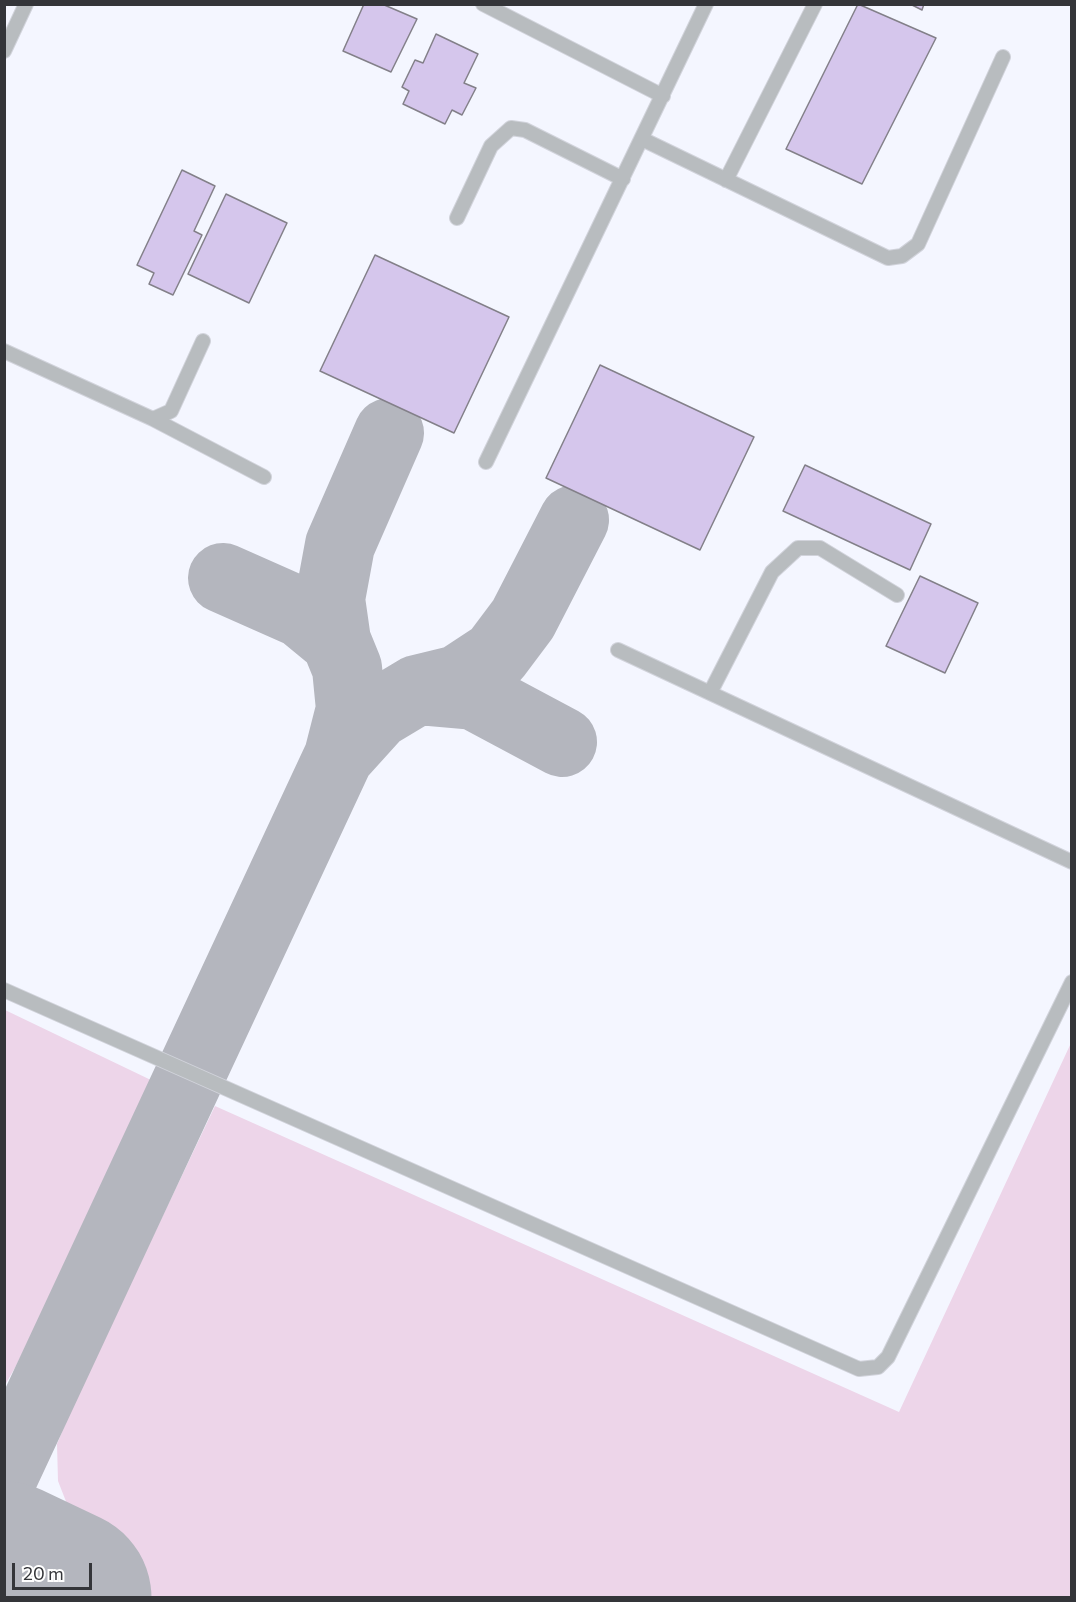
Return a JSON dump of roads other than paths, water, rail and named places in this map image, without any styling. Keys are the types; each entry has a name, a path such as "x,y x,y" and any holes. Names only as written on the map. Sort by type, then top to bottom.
{"lane":[{"path":"4,51 26,4"},
{"path":"483,4 663,96"},
{"path":"486,462 706,4"},
{"path":"726,180 815,4"},
{"path":"642,139 888,258 902,256 918,244 1003,57"},
{"path":"457,218 491,146 511,128 525,130 623,179"},
{"path":"153,419 171,411 203,341"},
{"path":"4,351 153,419 264,477"},
{"path":"710,693 772,572 798,548 820,548 897,595"},
{"path":"618,650 1071,861"},
{"path":"4,990 859,1369 878,1367 888,1357 1071,982"}]}
